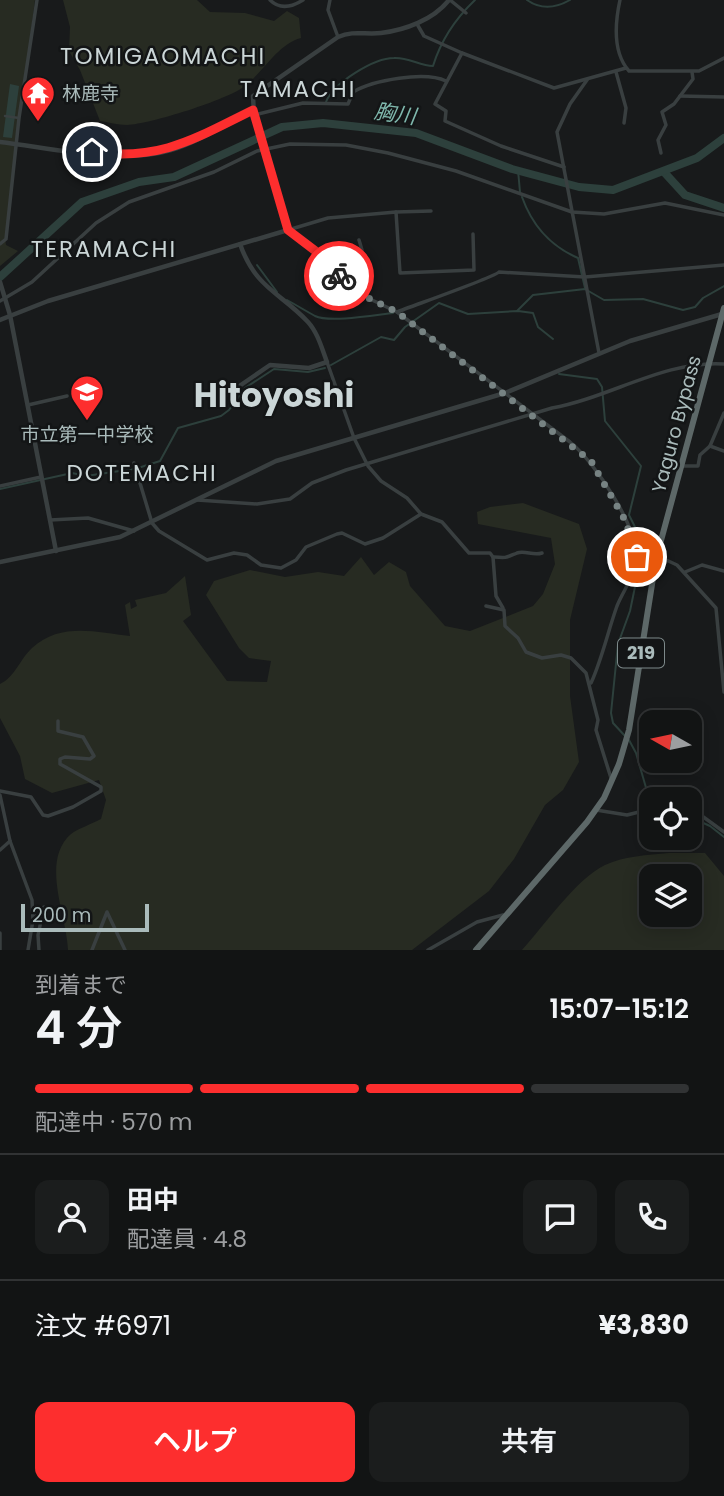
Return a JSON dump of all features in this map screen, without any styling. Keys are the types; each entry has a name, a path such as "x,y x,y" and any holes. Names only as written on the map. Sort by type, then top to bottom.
{"highway":[{"name":"Yaguro Bypass","path":"476,950 596,810 612,780 629,730 656,558 723,312"}],"street":[{"path":"0,244 6,239 17,144 17,118 37,0"},
{"path":"270,0 284,6 293,6 303,0"},
{"path":"330,0 328,10 338,37"},
{"path":"466,13 449,0 417,24 381,33 352,32 338,37 253,96 254,113 288,230 330,262 331,270 370,299 397,312 591,461 625,520 637,557 590,682"},
{"path":"620,0 615,26 626,68"},
{"path":"417,24 424,36 548,87 626,68 636,73 692,72 724,58"},
{"path":"462,53 435,104 446,111 447,122 501,146 565,169"},
{"path":"616,72 626,108 624,123"},
{"path":"661,153 658,140 666,125 662,112 669,109 693,79 692,72"},
{"path":"0,142 113,155 144,155 173,149 254,113 303,103 348,104 352,92 381,81 437,77 446,81"},
{"path":"589,78 570,104 557,132 599,353"},
{"path":"680,96 724,97"},
{"path":"5,116 17,118"},
{"path":"2,299 32,282 111,211 265,147 302,143 376,150 456,171 572,210 604,214 665,202 724,215"},
{"path":"0,320 328,218 431,211"},
{"path":"396,212 400,273 474,270 473,234"},
{"path":"330,262 362,250 359,240"},
{"path":"240,244 245,259 267,288 312,327 354,438 368,466 381,481 407,498 421,514 442,522 469,553 490,553 493,557 496,596 504,610 505,626 518,638 526,652 542,658 561,655 572,658 579,664 590,682 598,720 596,730 612,780"},
{"path":"397,312 458,287 491,278 499,272 584,277 724,265"},
{"path":"0,282 2,299 10,315 56,551"},
{"path":"0,562 107,541 152,523 276,461 505,393 655,332 723,312"},
{"path":"219,400 270,365 309,368 327,362"},
{"path":"197,500 257,504 290,499 320,480 533,414 604,395 636,382 708,363 724,364"},
{"path":"27,405 66,396"},
{"path":"681,466 698,466 700,455 710,446 724,413"},
{"path":"710,446 724,451"},
{"path":"134,463 152,523 207,560 234,553 247,555 261,565 275,569 296,560 306,547 337,534 342,533 365,544 383,538 421,514"},
{"path":"0,485 41,477"},
{"path":"50,520 88,518 134,531"},
{"path":"493,557 511,558 517,553 535,556 542,553"},
{"path":"637,557 669,561 685,572 718,612 717,634 724,692"},
{"path":"685,572 702,565 724,571"},
{"path":"486,606 504,610"},
{"path":"28,950 33,920 32,900 10,841 0,793 31,797 43,815 48,816 73,807 101,791 94,781 60,764 60,759 65,757 90,759 94,756 83,737 58,731 58,721"},
{"path":"596,810 627,815 639,812"},
{"path":"702,816 724,832"},
{"path":"0,850 10,841"},
{"path":"33,920 44,907 38,934 40,950"},
{"path":"92,950 107,912 125,950"},
{"path":"428,950 477,922 503,915"},
{"path":"0,933 1,950"}],"shaded area":[{"path":"0,0 35,0 5,238 6,245 18,251 0,266"},
{"path":"63,0 197,0 210,12 245,13 274,21 287,11 299,18 301,38 285,46 252,80 236,92 170,116 138,124 117,124 100,121 80,70 69,51 70,27"},
{"path":"10,84 19,86 12,138 3,137"},
{"path":"523,503 579,524 587,549 570,620 570,696 579,762 563,790 545,805 514,859 489,891 412,950 68,950 57,889 57,859 62,845 71,834 101,819 106,800 99,780 52,793 25,779 20,756 0,718 0,684 10,677 32,648 43,640 66,632 91,631 130,636 125,605 130,602 131,609 137,606 135,600 166,593 185,576 191,615 183,621 227,681 267,682 271,661 249,658 239,648 206,595 214,581 250,570 285,577 318,572 344,576 361,557 374,575 389,562 406,572 410,586 445,626 470,631 533,606 543,594 555,564 551,538 478,524 477,512 490,507"},
{"path":"705,853 724,876 724,950 522,950 583,881 605,865 636,856"}],"waterway":[{"path":"326,102 345,80 376,62 399,58 433,66 450,30 475,0"},
{"path":"527,0 548,7 570,0"},
{"name":"胸川","path":"0,277 82,202 139,182 174,177 282,127 323,123 416,133 512,169 579,187 613,190 697,158 724,138"},
{"path":"518,170 520,192"},
{"path":"664,172 685,195 724,208"},
{"path":"522,197 543,234 578,258 585,288"},
{"path":"257,265 277,292"},
{"path":"517,311 533,295 585,289 604,300 643,299 683,310 695,307 703,298 724,286"},
{"path":"287,300 322,318 353,318 393,313"},
{"path":"331,365 381,337 394,340 405,327 439,303 468,314 518,311 533,313 538,327 553,339"},
{"path":"138,468 160,461 178,428 221,416 229,410 245,388 274,369 308,372 325,368"},
{"path":"559,374 597,379 602,387 605,421 641,466 629,515 639,535 642,553 630,611 618,644 611,713 613,723 625,736"},
{"path":"0,489 72,473 86,476 133,469"},
{"path":"629,740 636,753 646,787"},
{"path":"702,822 724,837"}],"way so far":[{"path":"339,276 370,299 397,312 582,452 609,489 625,520 637,557"}],"place":[{"name":"林鹿寺","path":"38,123"},
{"name":"市立第一中学校","path":"87,422"}],"district":[{"name":"TOMIGAOMACHI","path":"163,56"},
{"name":"TAMACHI","path":"298,89"},
{"name":"TERAMACHI","path":"104,249"},
{"name":"Hitoyoshi","path":"274,395"},
{"name":"DOTEMACHI","path":"142,473"}],"route":[{"path":"92,152 144,155 173,149 253,110 288,230 330,262 331,270 339,276"}]}
